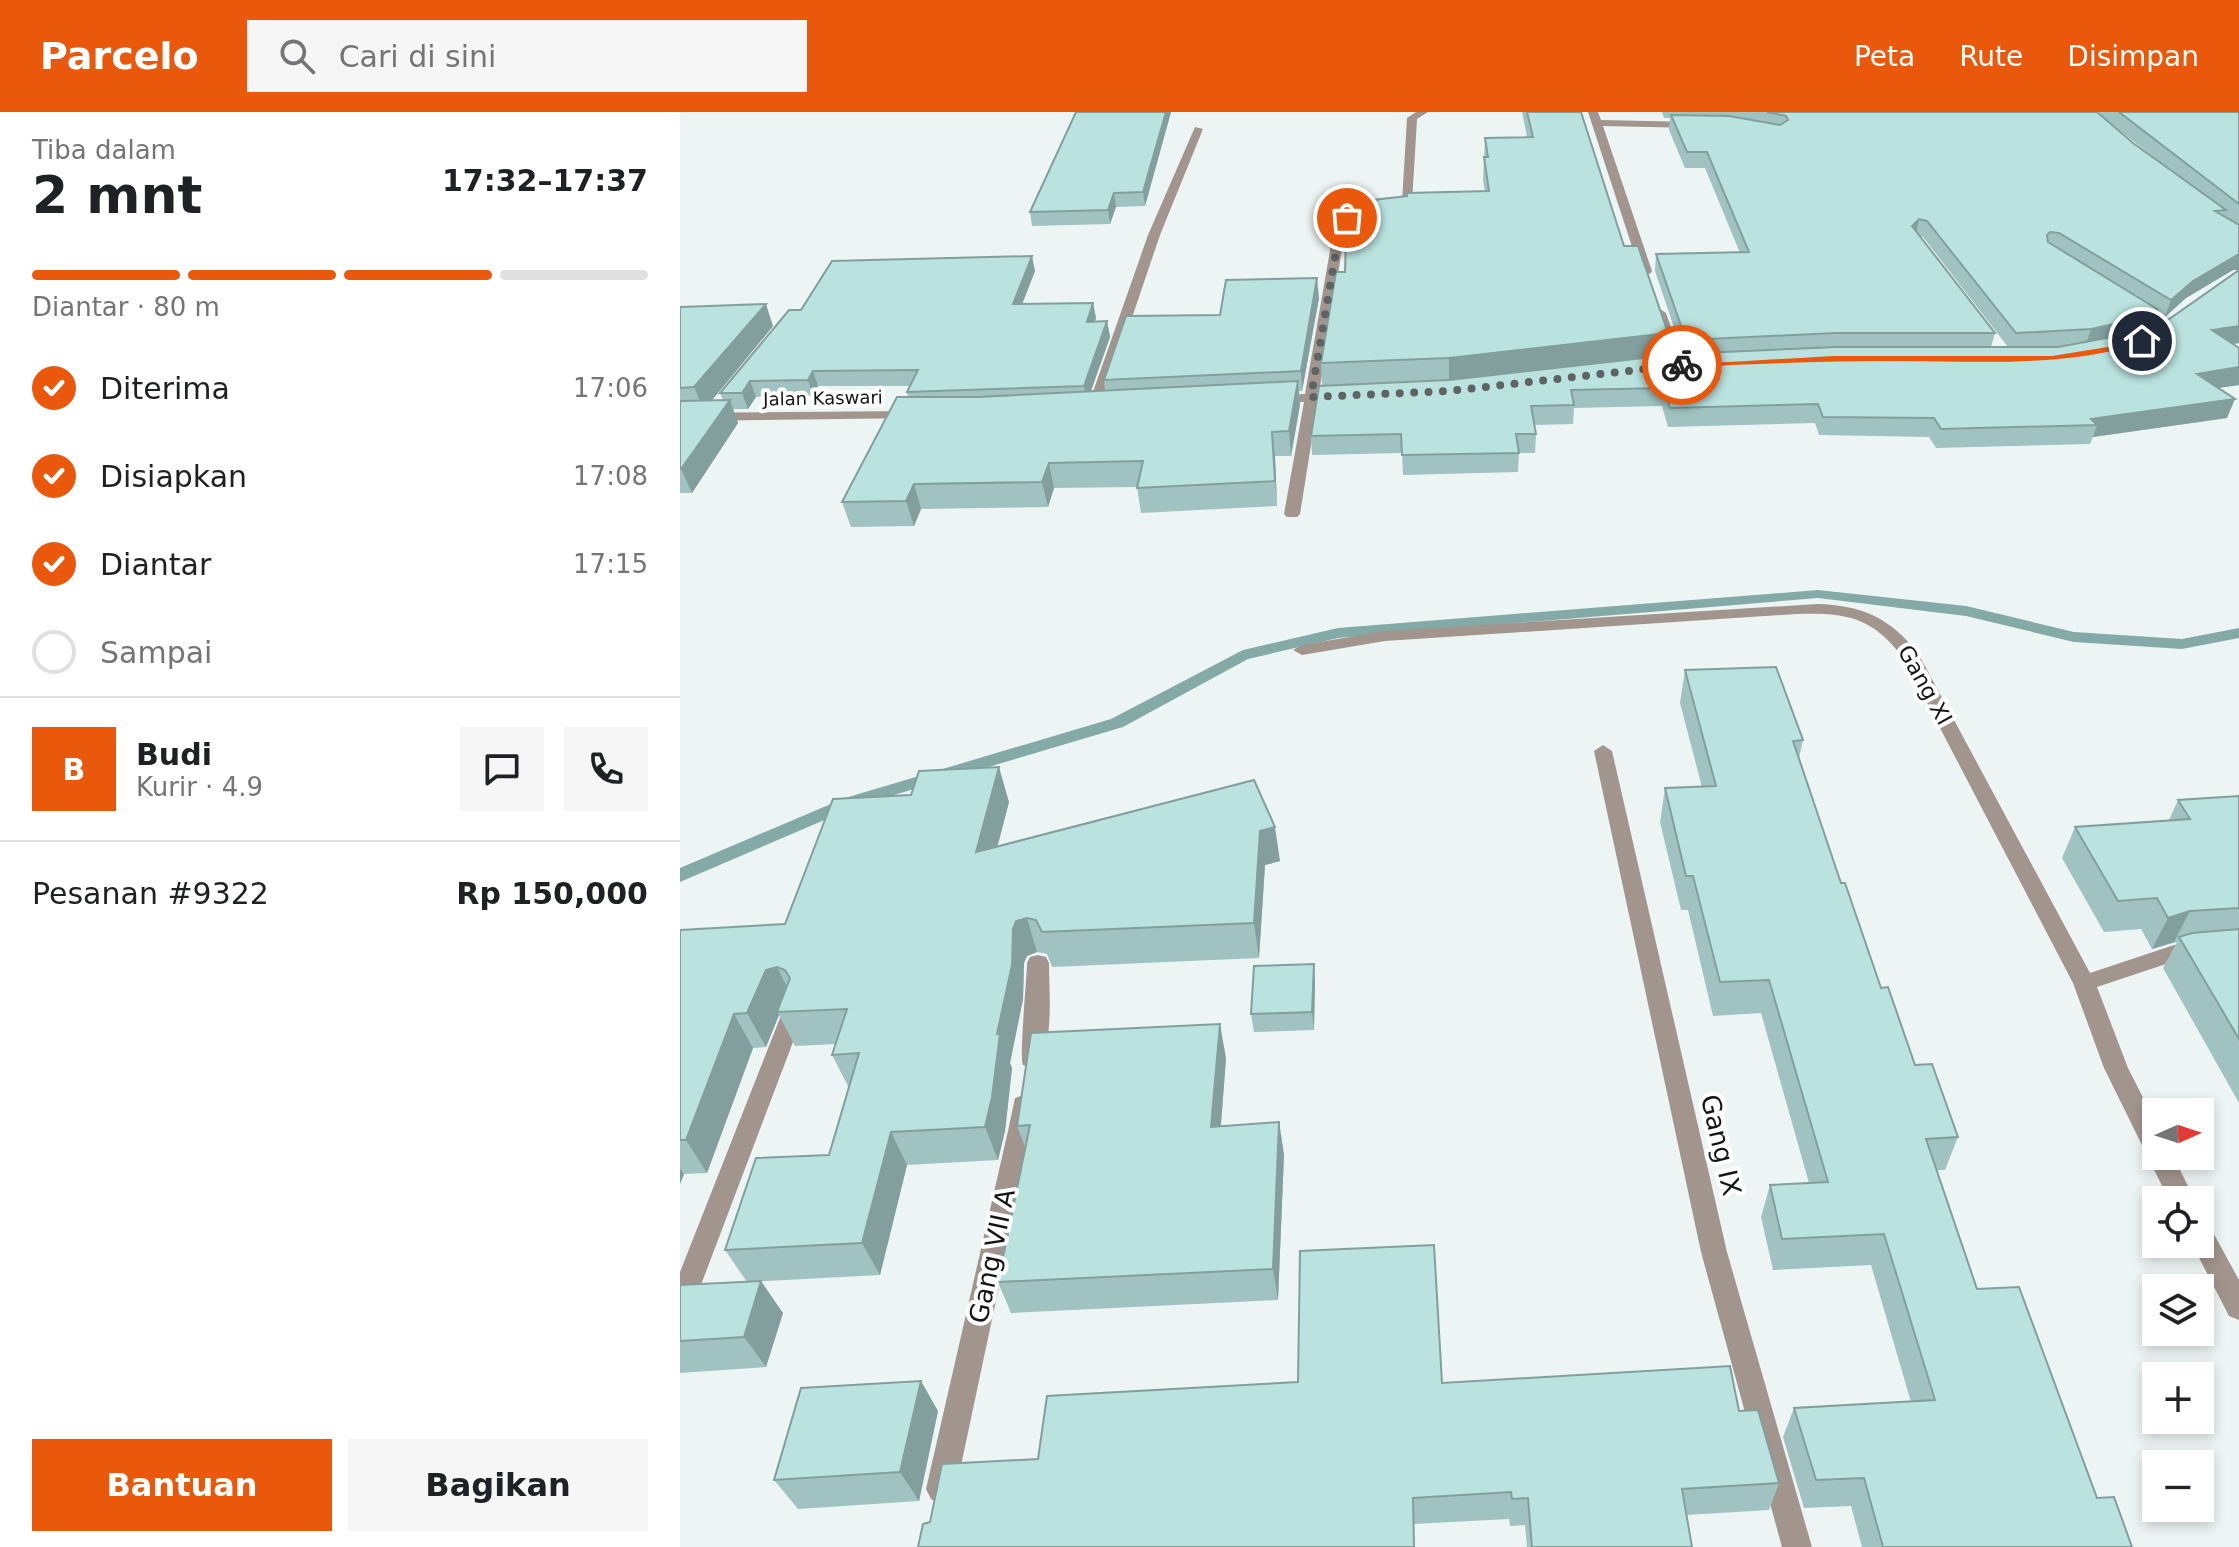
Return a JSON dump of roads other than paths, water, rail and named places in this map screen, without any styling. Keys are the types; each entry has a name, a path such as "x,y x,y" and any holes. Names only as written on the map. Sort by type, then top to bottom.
{"street":[{"path":"1292,514 1341,222 1355,216 1392,213 1407,203 1412,118 1423,112"},
{"path":"1652,289 1595,118 1713,125"},
{"path":"1094,409 1154,235 1198,129"},
{"path":"1657,304 1677,365"},
{"path":"1662,366 1693,364"},
{"path":"1265,400 1357,395"},
{"path":"709,417 718,405"},
{"path":"1078,410 1110,408"},
{"name":"Jalan Kaswari","path":"680,417 923,415"},
{"name":"Gang XI","path":"1302,650 1385,636 1775,610 1836,609 1878,620 1895,632 1912,657 2084,983 2116,1068 2142,1120"},
{"name":"Gang IX","path":"1603,751 1714,1252 1797,1547"},
{"path":"2084,983 2174,953 2239,948"},
{"name":"Gang VII A","path":"935,1516 1020,1131 1023,1089 1037,1017 1038,963"},
{"path":"680,1306 793,1013"},
{"path":"2213,1258 2239,1307"}],"waterway":[{"path":"680,875 851,802 1117,723 1243,655 1338,633 1818,594 1966,611 2074,637 2182,644 2239,633"}]}
